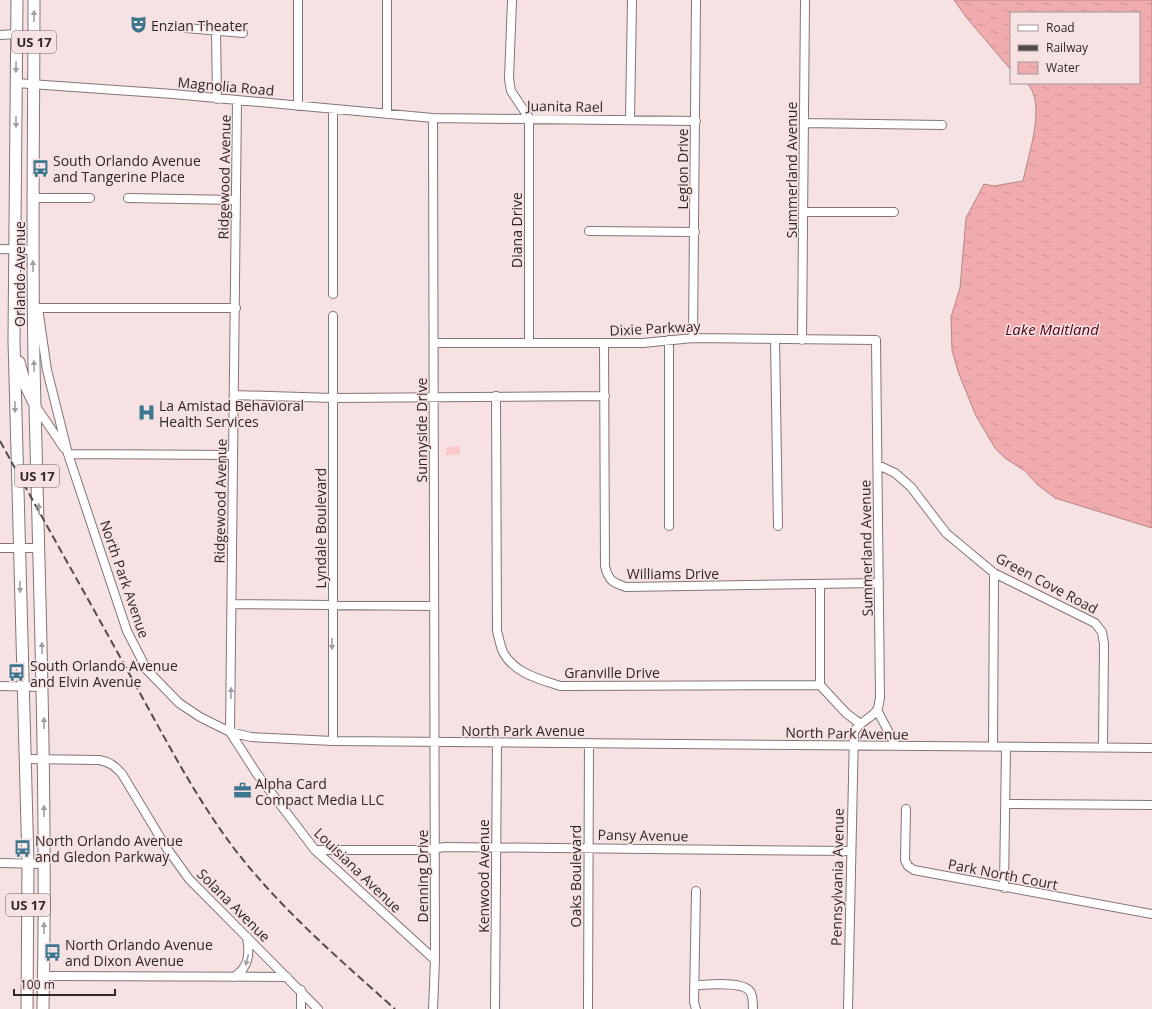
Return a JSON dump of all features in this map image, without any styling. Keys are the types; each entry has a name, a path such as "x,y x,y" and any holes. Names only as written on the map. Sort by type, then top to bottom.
{"main road":[{"name":"Orlando Avenue","path":"17,0 14,340 19,548"},
{"name":"Orlando Avenue","path":"34,0 33,282 35,405 40,548"},
{"path":"15,172 25,194 33,198"},
{"path":"14,340 25,384 35,405"},
{"name":"US 17","path":"19,548 28,863 27,1009"},
{"name":"US 17","path":"40,548 44,760 43,1009"}],"street":[{"path":"298,0 298,106"},
{"path":"387,0 387,114"},
{"path":"512,0 509,79 511,91 529,118"},
{"path":"630,120 632,0"},
{"name":"Legion Drive","path":"693,338 696,0"},
{"name":"Summerland Avenue","path":"802,340 805,0"},
{"path":"186,28 243,33"},
{"path":"216,31 217,99"},
{"path":"0,35 17,34"},
{"name":"Magnolia Road","path":"16,83 34,83 433,118"},
{"name":"Ridgewood Avenue","path":"230,732 236,308 237,101"},
{"path":"333,109 333,294"},
{"name":"Juanita Rael","path":"433,118 696,121"},
{"name":"Sunnyside Drive","path":"433,118 435,343 434,742"},
{"name":"Diana Drive","path":"529,118 529,342"},
{"path":"804,123 942,125"},
{"path":"33,198 90,198"},
{"path":"128,198 236,200"},
{"path":"804,212 894,212"},
{"path":"589,231 695,232"},
{"path":"0,250 33,250"},
{"name":"North Park Avenue","path":"33,282 47,370 68,454 127,631 143,663 152,676 179,703 200,717 230,732 251,737 333,741 1152,748"},
{"path":"38,308 236,308"},
{"name":"Lyndale Boulevard","path":"333,316 333,741"},
{"name":"Dixie Parkway","path":"435,343 604,343 693,338 876,340"},
{"path":"669,340 669,526"},
{"path":"775,340 778,526"},
{"name":"Summerland Avenue","path":"876,340 880,698 877,710"},
{"name":"Williams Drive","path":"604,343 605,566 607,575 613,583 626,587 879,583"},
{"path":"234,395 333,398 434,396 605,396"},
{"name":"Granville Drive","path":"496,396 497,631 504,652 514,667 535,678 560,686 820,685"},
{"name":"North Park Avenue","path":"35,405 68,454"},
{"path":"68,454 233,455"},
{"name":"Green Cove Road","path":"878,465 895,473 911,487 946,533 994,573 1095,623 1102,632 1103,747"},
{"path":"0,548 40,548"},
{"path":"993,747 994,573"},
{"path":"820,585 820,685 846,713 860,723"},
{"path":"232,604 434,606"},
{"path":"0,686 43,686"},
{"path":"853,746 854,732 860,723 869,718 877,710 896,746"},
{"name":"Louisiana Avenue","path":"230,732 257,774 315,850 435,960"},
{"name":"Denning Drive","path":"433,1009 435,960 434,742"},
{"name":"Kenwood Avenue","path":"495,1009 497,742"},
{"name":"Oaks Boulevard","path":"588,1009 589,743"},
{"name":"Pennsylvania Avenue","path":"848,1009 853,746"},
{"path":"1004,888 1006,747"},
{"name":"Solana Avenue","path":"26,759 99,760 109,762 116,767 122,774 166,847 189,879 301,990 318,1009"},
{"path":"1006,804 1152,805"},
{"name":"Park North Court","path":"906,809 906,860 908,866 914,870 1004,888 1152,914"},
{"name":"Pansy Avenue","path":"315,850 424,850 444,846 850,851"},
{"path":"0,863 44,864"},
{"path":"696,891 694,985 696,1009"},
{"path":"234,977 241,972 249,959 247,937"},
{"path":"44,976 287,977"},
{"path":"694,985 738,985 746,988 751,992 753,1009"},
{"path":"300,1009 301,990"}],"shaded area":[{"path":"460,446 460,454 446,455 446,447"}],"water":[{"name":"Lake Maitland","path":"954,0 1152,0 1152,528 1055,498 1038,485 1025,471 1005,458 995,448 976,416 959,374 952,350 951,317 960,288 966,218 984,184 994,186 1023,181 1032,144 1036,116 1036,104 1033,92 1028,84 1140,84 1140,12 1010,12 1010,69 966,17"}],"railway":[{"path":"0,441 171,749 208,812 236,851 272,894 332,953 395,1009"}],"place":[{"name":"Enzian Theater","path":"138,25"},
{"name":"South Orlando Avenue and Tangerine Place","path":"40,168"},
{"name":"La Amistad Behavioral Health Services","path":"146,413"},
{"name":"South Orlando Avenue and Elvin Avenue","path":"17,673"},
{"name":"Alpha Card Compact Media LLC","path":"242,791"},
{"name":"North Orlando Avenue and Gledon Parkway","path":"22,848"},
{"name":"North Orlando Avenue and Dixon Avenue","path":"52,952"}]}
